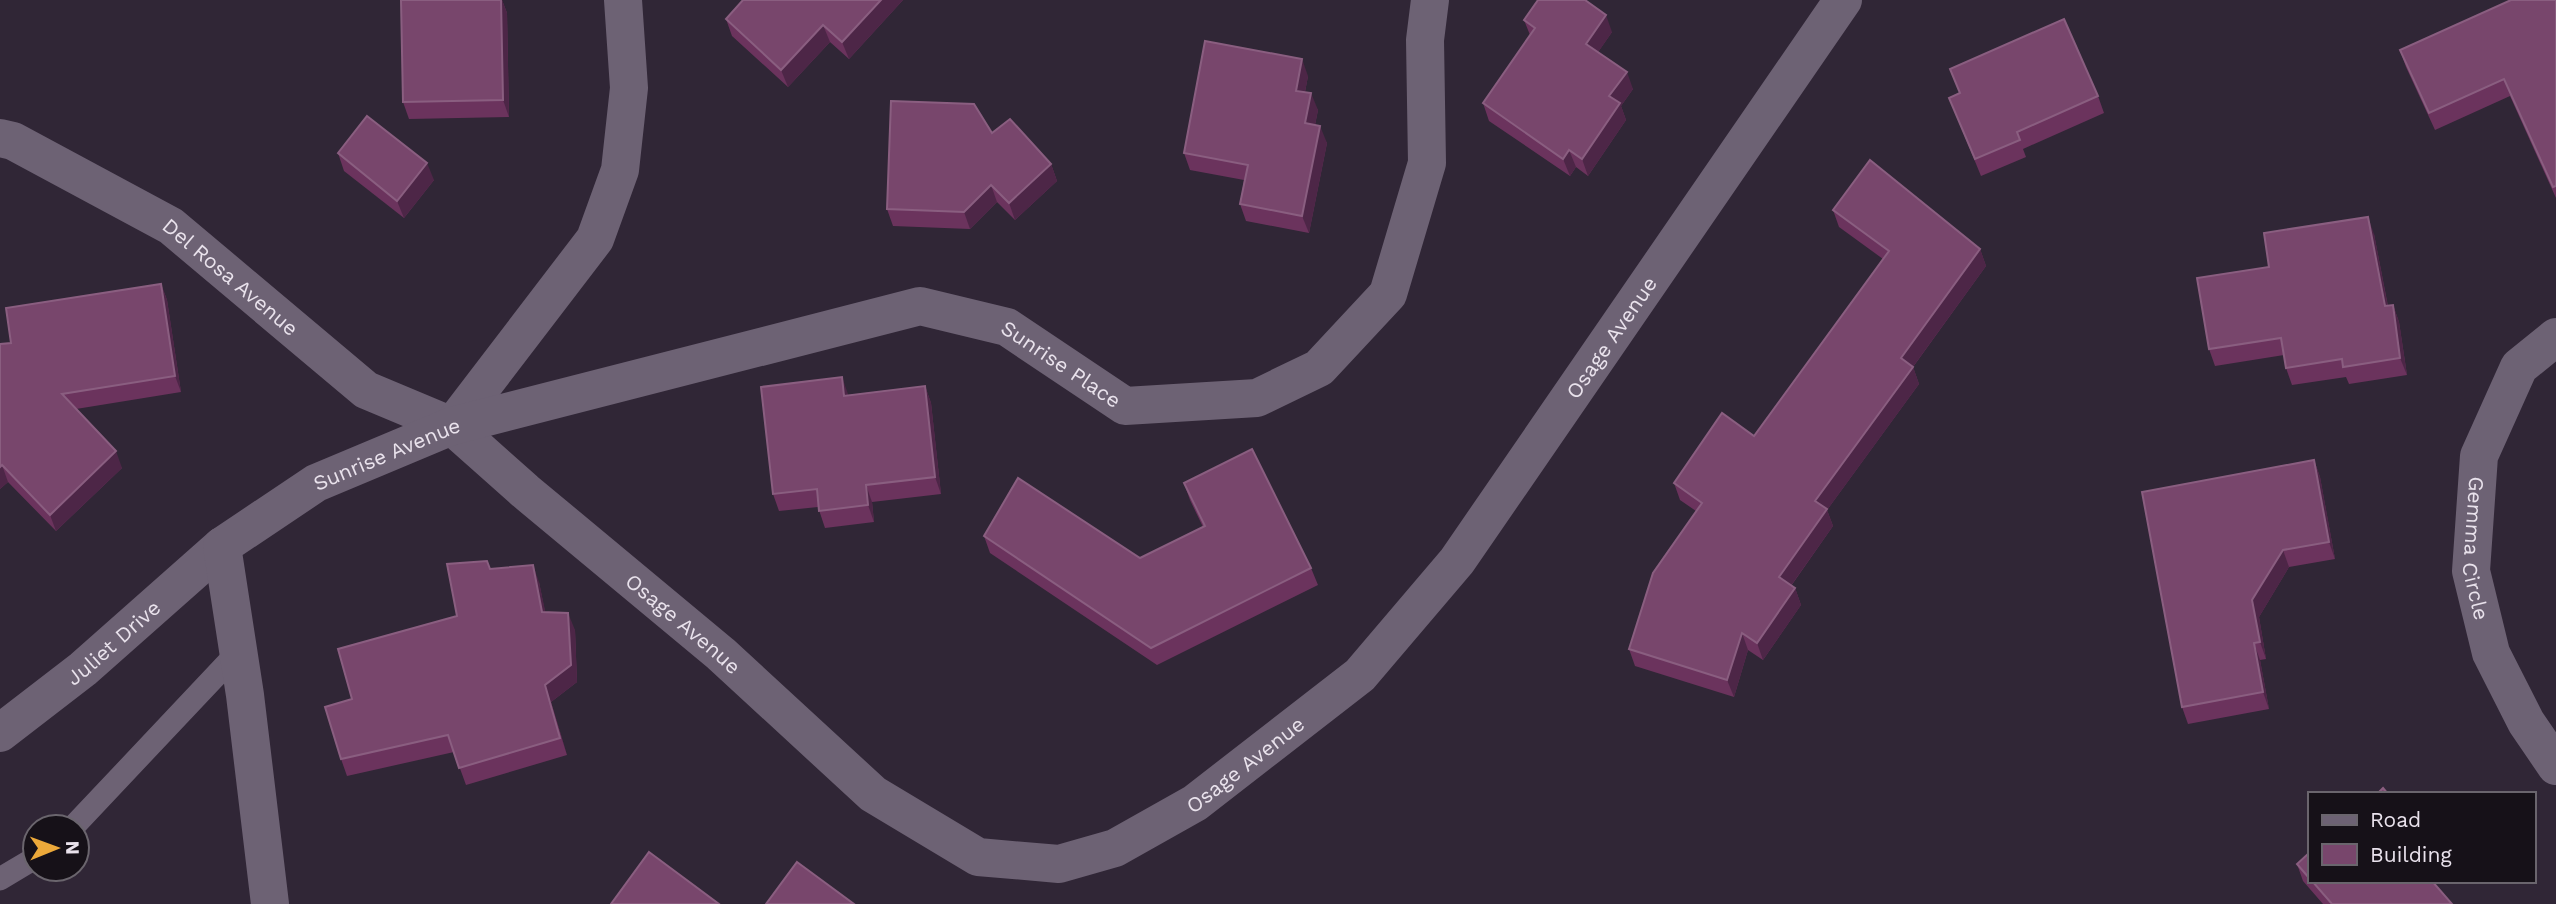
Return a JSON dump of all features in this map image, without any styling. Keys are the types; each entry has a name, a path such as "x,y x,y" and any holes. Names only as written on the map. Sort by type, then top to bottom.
{"street":[{"name":"Sunrise Avenue","path":"222,546 316,483 452,426 595,239 620,170 629,88 624,0"},
{"name":"Sunrise Place","path":"452,426 920,306 1007,327 1125,406 1256,398 1319,368 1388,294 1427,163 1425,40 1430,0"},
{"name":"Osage Avenue","path":"452,426 525,491 721,654 873,794 978,857 1059,864 1115,848 1195,803 1360,675 1457,561 1843,0"},
{"name":"Del Rosa Avenue","path":"0,138 13,141 171,226 366,390 452,426"},
{"name":"Gemma Circle","path":"2556,337 2519,367 2479,456 2470,571 2491,653 2526,722 2556,766"},
{"path":"222,546 239,651 270,904"},
{"name":"Juliet Drive","path":"0,733 83,669 222,546"}],"lane":[{"path":"86,813 239,651"},
{"path":"0,879 21,866"}],"building":[{"path":"401,0 501,0 503,100 403,102"},
{"path":"743,0 881,0 842,42 823,25 781,70 726,19"},
{"path":"1538,0 1585,0 1606,15 1586,44 1627,72 1609,96 1620,103 1582,159 1569,150 1563,159 1483,103 1535,28 1524,20"},
{"path":"2511,0 2556,0 2556,186 2553,187 2504,79 2429,113 2400,50"},
{"path":"2064,19 2098,96 2017,132 2020,140 1975,159 1949,98 1960,93 1950,69"},
{"path":"1205,41 1302,59 1296,91 1311,93 1305,123 1320,126 1302,216 1240,204 1248,165 1184,153"},
{"path":"891,101 974,104 992,133 1010,119 1051,164 1009,203 991,185 964,212 887,209"},
{"path":"367,116 427,163 397,201 338,153"},
{"path":"1870,160 1980,249 1901,358 1913,367 1815,501 1827,509 1779,577 1795,588 1757,643 1742,633 1727,680 1629,649 1653,573 1702,503 1674,483 1722,413 1754,436 1889,251 1833,210"},
{"path":"2368,217 2385,306 2393,305 2400,358 2343,367 2342,359 2286,368 2281,338 2209,349 2197,278 2269,267 2264,233"},
{"path":"161,284 175,376 62,394 116,451 50,515 2,465 0,467 0,344 11,343 6,308"},
{"path":"842,377 844,396 925,386 935,477 866,485 868,505 819,511 817,489 773,494 761,387"},
{"path":"1252,449 1311,568 1151,648 984,536 1018,478 1140,558 1205,526 1184,483"},
{"path":"2314,460 2329,542 2283,550 2252,600 2260,642 2254,643 2263,692 2182,707 2142,492"},
{"path":"487,561 490,569 533,565 542,612 568,613 571,665 545,685 560,738 459,768 448,735 341,759 325,707 352,699 338,649 457,616 447,564"},
{"path":"649,852 719,904 611,904"},
{"path":"2308,854 2308,877 2297,864"},
{"path":"797,862 854,904 766,904"},
{"path":"2314,883 2434,883 2452,904 2332,904"}]}
